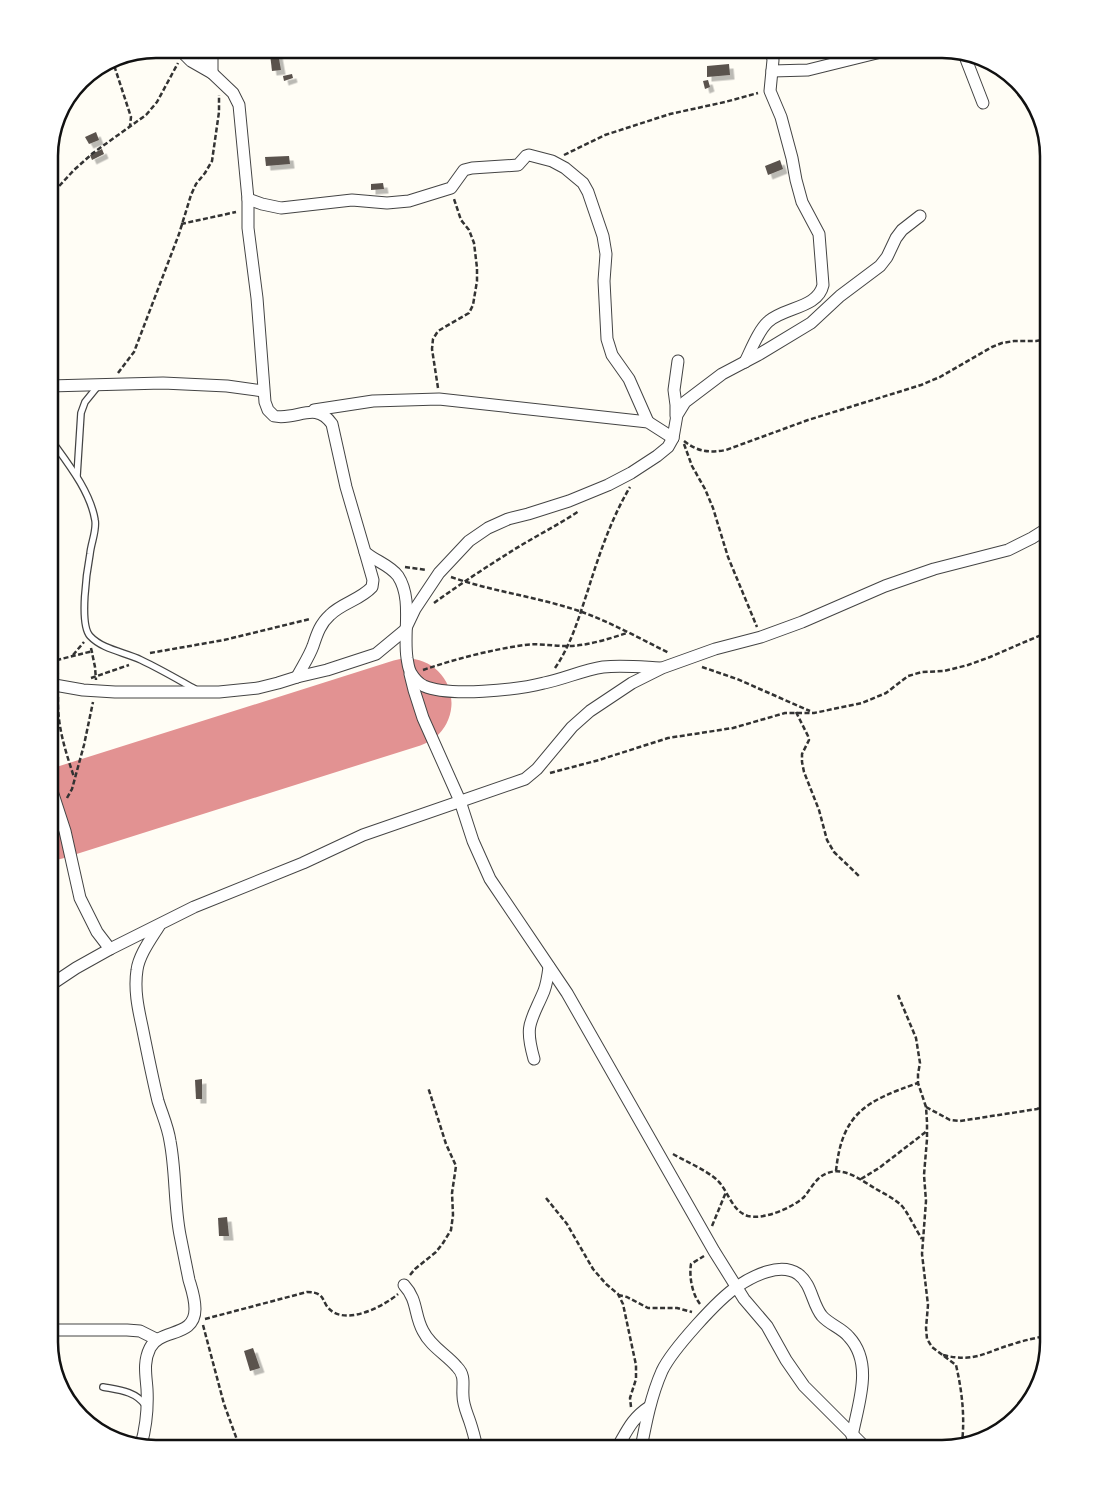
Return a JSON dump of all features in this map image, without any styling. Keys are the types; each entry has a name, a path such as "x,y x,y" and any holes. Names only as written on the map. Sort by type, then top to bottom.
{"street":[{"path":"188,58 212,72 233,92 239,105 242,120 248,228 261,338 263,391 268,410 274,416 288,417 310,411 373,401 440,399 648,422 673,438"},
{"path":"204,58 212,72"},
{"path":"212,58 212,72"},
{"path":"745,362 767,322 776,316 815,300 822,292 823,285 819,234 802,202 781,117 770,90 773,58"},
{"path":"772,71 808,70 852,58"},
{"path":"967,61 983,103"},
{"path":"248,204 262,204 281,208 352,200 387,203 409,201 451,188 461,173 468,169 512,166 518,164 529,155 552,161 566,168 583,183 594,208 603,236 606,254 604,281 607,339 612,355 629,379 648,422"},
{"path":"58,686 114,692 202,692 258,688 334,668 376,654 405,630 415,609 439,573 469,541 488,528 508,519 569,501 608,485 644,465 662,451 673,438 677,415 685,402 722,374 811,324 840,296 880,266 902,230 920,216"},
{"path":"676,420 674,390 678,361"},
{"path":"58,386 162,383 227,386 263,391"},
{"path":"297,677 313,647 317,632 329,615 361,596 372,587 372,580 346,486 332,424 323,414 310,411"},
{"path":"58,980 110,949 194,907 303,864 363,835 525,778 537,769 572,727 590,711 632,683 662,668 715,649 761,637 802,622 885,586 934,569 1008,550 1040,533"},
{"path":"365,552 397,575 404,588 407,611 405,630 406,653 414,690 423,718 460,801 473,841 490,879 567,993 736,1287 767,1326 786,1360 804,1386 857,1440"},
{"path":"410,672 423,686 445,690 507,689 544,684 602,667 662,668"},
{"path":"58,810 70,849 80,898 97,932 110,949"},
{"path":"142,1438 147,1407 145,1370 150,1348 156,1339 184,1329 191,1323 196,1312 195,1297 179,1228 170,1141 158,1101 135,986 137,968 144,950 159,926"},
{"path":"534,1059 529,1039 530,1019 545,989 549,967"},
{"path":"643,1440 649,1407 662,1371 688,1335 736,1287 755,1276 787,1269 798,1274 806,1282 817,1309 824,1319 850,1337 857,1348 863,1375 852,1436"},
{"path":"404,1285 413,1296 422,1330 429,1341 458,1367 462,1374 464,1381 463,1398 475,1439"},
{"path":"58,1330 140,1331 156,1339"},
{"path":"622,1440 635,1418 649,1407"}],"lane":[{"path":"77,476 81,414 85,402 104,384"},
{"path":"58,450 77,476 92,511 95,526 89,556 84,600 88,634 107,648 142,660 202,692"},
{"path":"102,1387 123,1390 134,1394 147,1407"}],"path":[{"path":"58,187 93,153 146,115 157,102 179,58"},
{"path":"115,67 131,117 130,127"},
{"path":"104,384 124,366 134,352 186,207 196,184 212,161 219,100 212,72"},
{"path":"552,161 605,135 670,114 770,90"},
{"path":"440,399 432,349 433,339 438,331 469,313 473,305 477,281 474,243 469,230 461,220 451,188"},
{"path":"181,224 248,204"},
{"path":"761,637 728,557 708,495 692,466 682,440 701,451 726,450 792,426 922,385 1002,343 1040,340"},
{"path":"544,684 567,646 616,513 644,465"},
{"path":"430,606 517,548 584,508"},
{"path":"384,564 439,573 464,582 581,612 629,632 684,660 738,679 814,713"},
{"path":"133,656 224,640 329,615"},
{"path":"410,672 524,645 538,643 567,646 593,642 629,632"},
{"path":"525,778 590,762 668,738 733,728 785,713 814,713 834,710 873,699 886,693 908,676 922,672 944,671 968,666 1040,635"},
{"path":"72,657 89,638"},
{"path":"58,661 107,648"},
{"path":"58,810 72,789 89,726 97,676 92,651"},
{"path":"84,680 142,660"},
{"path":"796,712 809,740 802,754 804,772 827,840 834,852 860,877"},
{"path":"58,716 75,778"},
{"path":"898,995 918,1044 920,1063 918,1083 926,1107 927,1131 924,1175 926,1201 922,1240 923,1269 928,1306 927,1339 932,1347 956,1365 965,1420 963,1437"},
{"path":"836,1171 838,1152 843,1134 863,1108 890,1093 918,1083"},
{"path":"237,1439 224,1404 202,1320 307,1292 315,1292 320,1295 334,1313 359,1314 390,1302 398,1294 415,1268 436,1252 444,1243 451,1230 453,1215 452,1194 456,1166 446,1144 428,1087"},
{"path":"926,1107 950,1120 960,1121 1040,1108"},
{"path":"861,1179 927,1131"},
{"path":"654,1144 717,1180 735,1207 747,1216 765,1215 782,1211 793,1206 803,1198 818,1178 836,1171 847,1172 891,1197 902,1207 922,1240"},
{"path":"706,1237 726,1192"},
{"path":"546,1198 567,1224 593,1269 618,1294 648,1308 677,1308 707,1315"},
{"path":"707,1315 696,1299 690,1270 691,1264 695,1260 714,1251"},
{"path":"618,1294 627,1319 636,1365 636,1379 630,1398 635,1418"},
{"path":"940,1354 962,1358 979,1356 1013,1344 1040,1338"}],"building":[{"path":"270,58 279,58 281,70 272,71"},
{"path":"729,64 730,75 707,77 707,66"},
{"path":"292,74 293,78 284,81 283,76"},
{"path":"708,80 710,87 705,89 703,81"},
{"path":"96,132 99,140 89,144 85,137"},
{"path":"102,149 104,154 92,160 90,155"},
{"path":"289,156 290,164 266,166 265,157"},
{"path":"780,160 783,169 768,175 765,166"},
{"path":"383,183 384,189 371,190 371,184"},
{"path":"202,1079 202,1099 196,1099 195,1080"},
{"path":"227,1217 229,1236 219,1236 218,1218"},
{"path":"253,1348 260,1368 250,1371 244,1351"}],"runway":[{"path":"58,813 407,703"}]}
